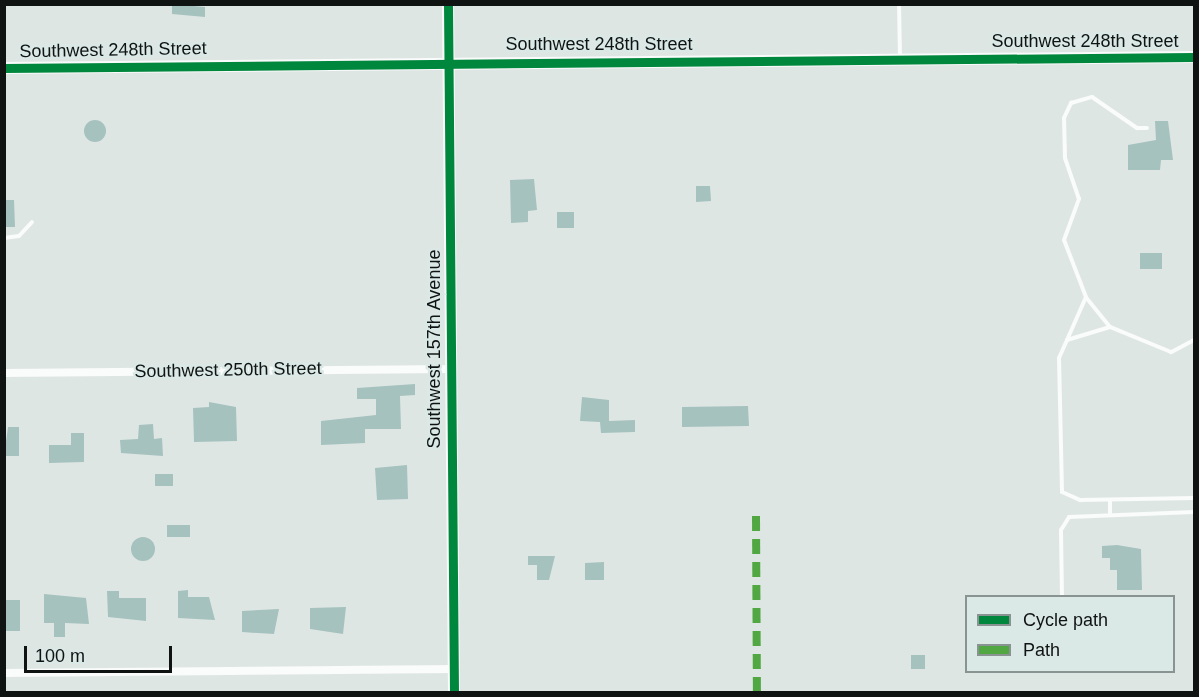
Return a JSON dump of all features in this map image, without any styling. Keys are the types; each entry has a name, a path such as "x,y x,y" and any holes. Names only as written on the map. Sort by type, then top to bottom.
{"street":[{"name":"Southwest 157th Avenue","path":"448,4 454,693"},
{"name":"Southwest 248th Street","path":"4,68 448,62 1194,57"},
{"name":"Southwest 250th Street","path":"4,373 451,369"},
{"path":"4,673 454,669"}],"lane":[{"path":"899,4 900,59"},
{"path":"1147,128 1137,128 1092,97 1078,98 1067,109 1065,158 1079,199 1064,240 1086,297 1110,327 1171,352 1194,340"},
{"path":"4,238 19,236 32,222"},
{"path":"1086,297 1059,358 1062,492 1080,500 1194,498"},
{"path":"1067,340 1110,327"},
{"path":"1110,500 1110,513"},
{"path":"1062,595 1064,522 1081,514 1194,512"}],"building":[{"path":"172,4 205,7 205,17 172,14"},
{"path":"95,120 103,123 106,131 103,139 95,142 87,139 84,131 87,123"},
{"path":"1155,121 1168,121 1173,160 1161,160 1160,170 1128,170 1128,145 1156,140"},
{"path":"534,179 537,210 528,211 528,222 511,223 510,180"},
{"path":"696,186 710,186 711,201 696,202"},
{"path":"4,200 14,200 15,227 4,227"},
{"path":"557,212 574,212 574,228 557,228"},
{"path":"1140,253 1162,253 1162,269 1140,269"},
{"path":"415,384 415,395 400,396 401,429 365,429 365,443 321,445 321,421 376,415 376,399 357,399 357,388"},
{"path":"582,397 609,400 609,421 635,420 635,432 601,433 600,422 580,421"},
{"path":"209,402 236,407 237,441 194,442 193,408 209,407"},
{"path":"748,406 749,426 682,427 682,407"},
{"path":"153,424 154,439 162,438 163,456 121,453 120,440 138,439 139,425"},
{"path":"8,427 19,427 19,456 4,456"},
{"path":"71,433 84,433 84,462 49,463 49,445 71,445"},
{"path":"407,465 408,499 377,500 375,468"},
{"path":"155,474 173,474 173,486 155,486"},
{"path":"167,525 190,525 190,537 167,537"},
{"path":"143,537 151,541 155,549 151,557 143,561 135,557 131,549 135,541"},
{"path":"1117,545 1141,549 1142,590 1117,590 1117,570 1110,570 1110,558 1102,558 1102,546"},
{"path":"528,556 555,556 549,580 537,580 537,565 528,565"},
{"path":"604,562 604,580 585,580 585,563"},
{"path":"188,590 188,597 209,597 215,620 178,618 178,591"},
{"path":"107,591 119,591 119,598 146,598 146,621 108,617"},
{"path":"44,594 86,598 89,624 65,623 65,637 54,637 54,623 44,623"},
{"path":"6,600 20,600 20,631 6,631"},
{"path":"346,607 343,634 310,629 310,608"},
{"path":"279,609 274,634 242,632 242,611"},
{"path":"911,655 925,655 925,669 911,669"}],"marked path":[{"path":"756,516 757,692"}],"cycle path":[{"path":"448,4 454,692"},
{"path":"4,68 1194,57"}]}
